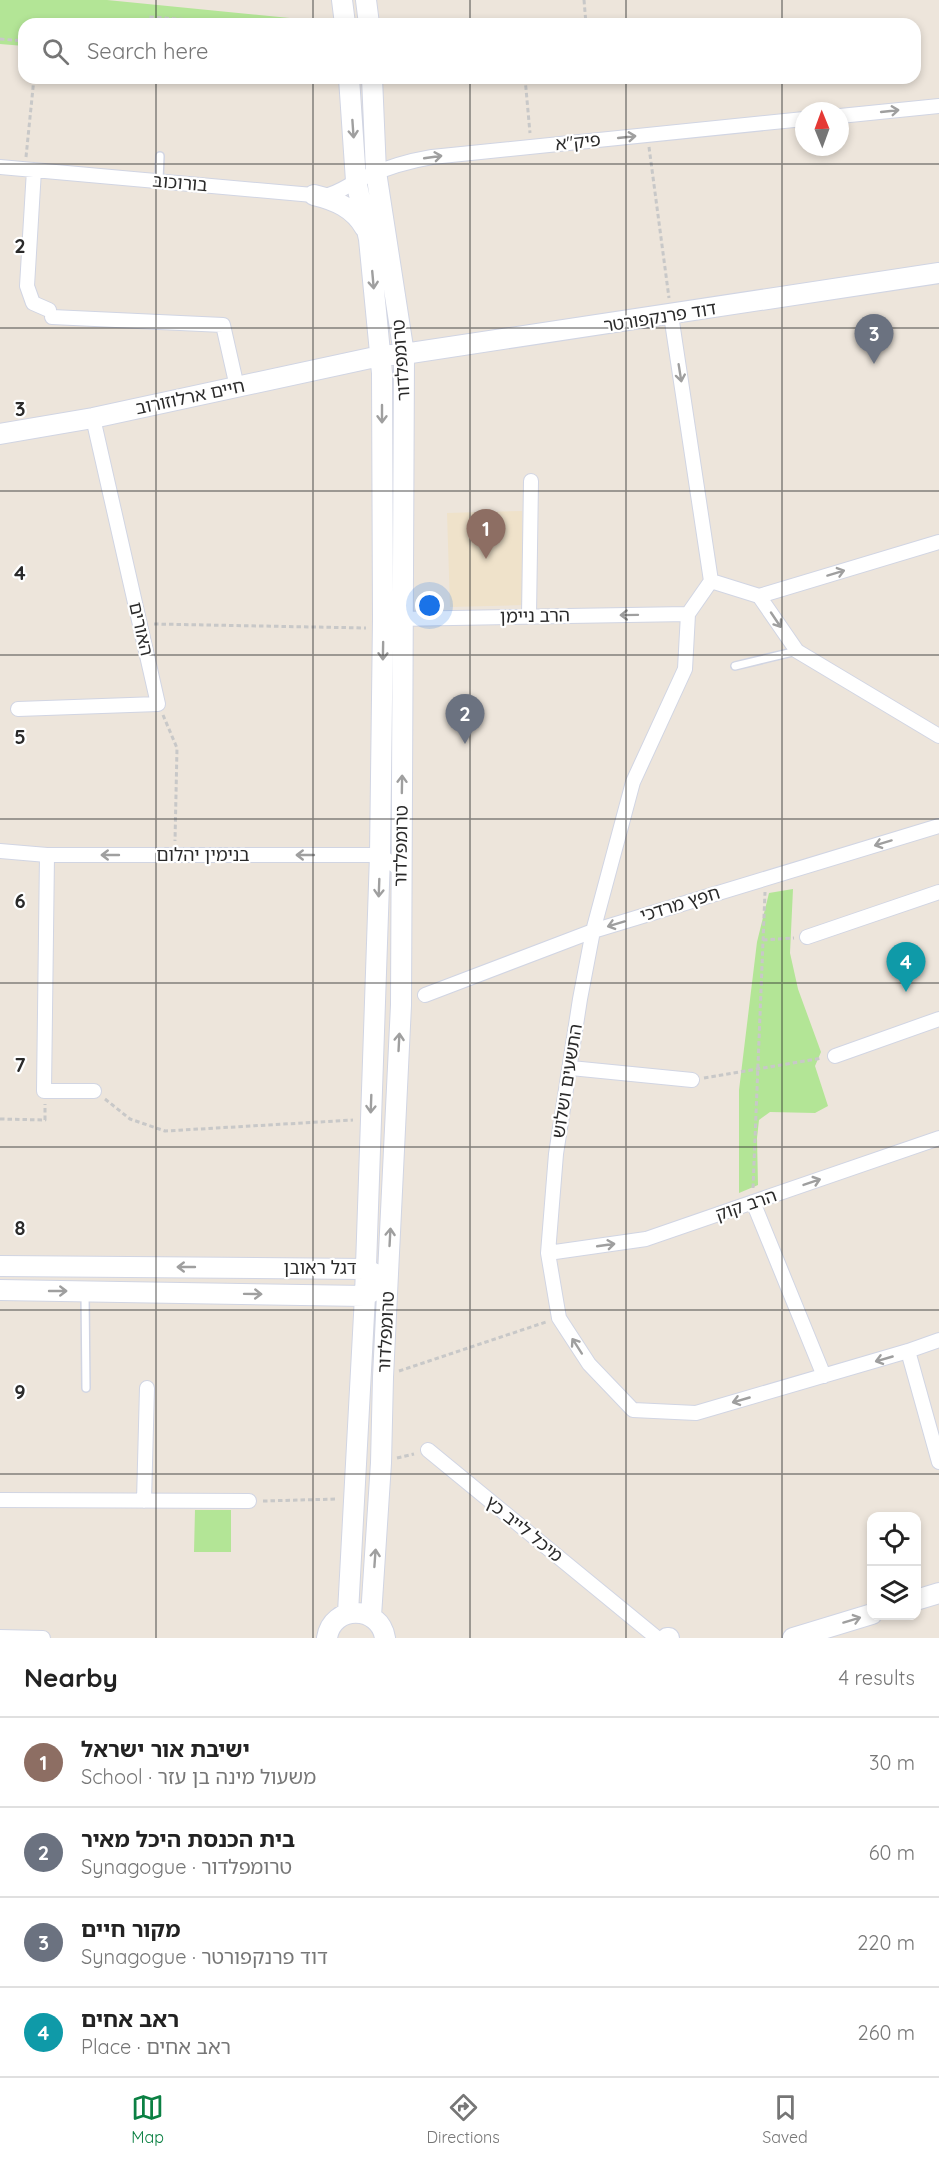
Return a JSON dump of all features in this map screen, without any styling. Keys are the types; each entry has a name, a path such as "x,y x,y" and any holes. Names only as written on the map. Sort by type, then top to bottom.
{"main road":[{"path":"342,0 344,18"},
{"path":"366,0 368,18"},
{"name":"טרומפלדור","path":"348,1613 366,1269 380,855 383,624 382,373 369,239 356,181 349,84"},
{"name":"טרומפלדור","path":"371,1616 381,1463 400,1005 404,619 404,354 376,172 372,84"},
{"path":"314,195 347,207 362,223 369,239"},
{"name":"דוד פרנקפורטר","path":"380,356 671,315 939,273"},
{"name":"חיים ארלוזורוב","path":"0,435 93,418 380,356"},
{"name":"דגל ראובן","path":"0,1266 366,1269 388,1281 365,1296 0,1290"},
{"path":"921,1598 939,1593"},
{"path":"327,1638 339,1617 348,1613 364,1613 371,1616 382,1627 385,1638"},
{"path":"793,1638 867,1616"}],"street":[{"path":"849,115 939,106"},
{"name":"פיק\"א","path":"356,181 407,161 432,157 795,120"},
{"name":"בורוכוב","path":"0,167 314,195 333,194 356,181"},
{"path":"29,170 27,286 33,303 51,313 224,325 237,387"},
{"path":"671,315 711,581 688,614"},
{"name":"האורים","path":"93,418 158,704"},
{"path":"529,616 531,481"},
{"path":"711,581 759,596 939,542"},
{"path":"759,596 797,651 939,736"},
{"name":"הרב ניימן","path":"383,624 404,619 688,614"},
{"name":"התשעים ושלוש","path":"688,614 685,669 633,782 593,931 580,999 556,1154 548,1253 560,1318 589,1364 633,1410 696,1413 908,1352 939,1340"},
{"path":"18,709 158,704"},
{"name":"חפץ מרדכי","path":"425,995 593,931 939,825"},
{"name":"בנימין יהלום","path":"0,851 47,855 380,855"},
{"path":"47,855 44,1091 94,1091"},
{"path":"380,855 401,870"},
{"path":"807,937 939,892"},
{"path":"835,1056 939,1019"},
{"path":"571,1068 692,1080"},
{"name":"הרב קוק","path":"548,1253 646,1239 939,1138"},
{"path":"753,1202 824,1376"},
{"path":"908,1352 939,1462"},
{"path":"144,1501 147,1388"},
{"name":"מיכל לייב כץ","path":"428,1450 657,1638"},
{"path":"0,1500 249,1501"},
{"path":"0,1637 43,1638"}],"lane":[{"path":"159,181 160,156"},
{"path":"735,666 797,651"},
{"path":"85,1291 86,1388"}],"path":[{"path":"584,0 586,18"},
{"path":"149,18 163,18"},
{"path":"0,39 18,40"},
{"path":"29,170 34,84"},
{"path":"526,84 532,147"},
{"path":"647,135 671,315"},
{"path":"140,623 383,624"},
{"path":"158,704 177,748 175,855"},
{"path":"753,1202 766,878"},
{"path":"763,940 807,937"},
{"path":"692,1080 835,1056"},
{"path":"94,1091 129,1119 165,1131 371,1119"},
{"path":"0,1119 45,1120"},
{"path":"383,1377 560,1318"},
{"path":"381,1463 428,1450"},
{"path":"249,1501 354,1498"}],"shaded area":[{"path":"522,511 524,605 450,607 447,513"}],"green space":[{"path":"0,0 107,0 290,18 18,18 18,46 0,44"},
{"path":"793,889 790,953 798,989 821,1052 815,1066 828,1106 815,1113 770,1112 759,1120 758,1185 739,1193 739,1090 757,942 769,893"},
{"path":"195,1510 231,1510 231,1552 194,1552"}],"place":[{"name":"מקור חיים","path":"874,364"},
{"name":"ישיבת אור ישראל","path":"486,559"},
{"name":"בית הכנסת היכל מאיר","path":"465,744"},
{"name":"ראב אחים","path":"906,992"}]}
